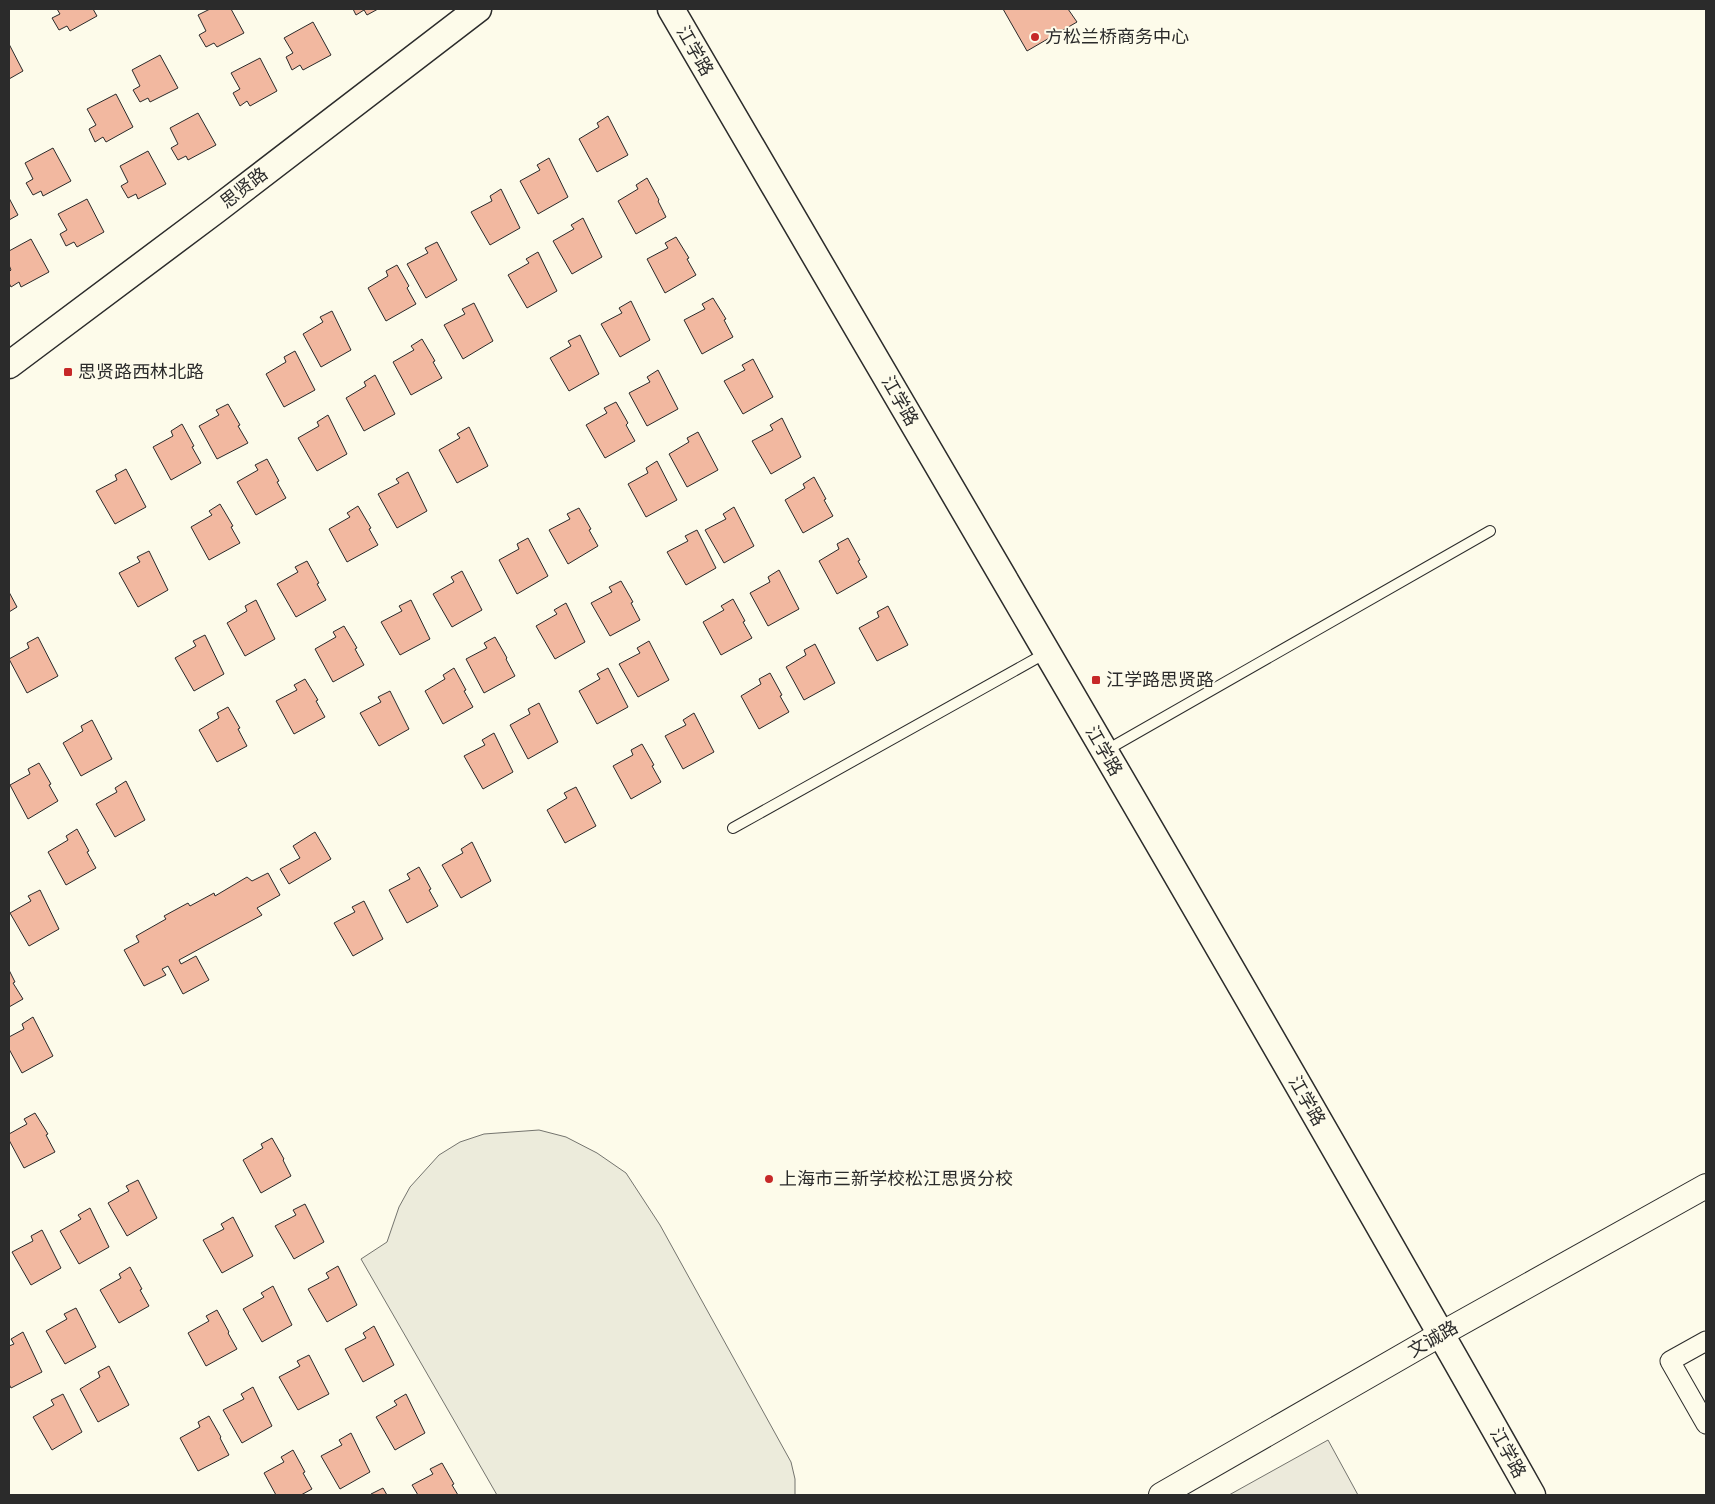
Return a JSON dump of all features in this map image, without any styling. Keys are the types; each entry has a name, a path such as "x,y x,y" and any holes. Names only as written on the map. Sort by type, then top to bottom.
{"main road":[{"name":"思贤路","path":"9,365 216,210 478,9"},
{"name":"江学路","path":"671,9 1104,751 1532,1495"}],"street":[{"name":"文诚路","path":"1161,1495 1441,1334 1706,1186"},
{"path":"1706,1341 1670,1361 1706,1424"}],"lane":[{"path":"1104,751 1490,531"},
{"path":"733,828 1047,653"}],"shaded area":[{"path":"539,1130 566,1137 597,1153 626,1173 660,1225 791,1462 795,1479 795,1495 497,1495 361,1259 387,1242 399,1207 410,1187 439,1155 460,1142 484,1134"},
{"path":"1328,1440 1358,1495 1229,1495"}],"building":[{"path":"57,9 93,9 97,16 70,31 67,26 59,30 52,18 60,14"},
{"path":"210,9 231,9 244,33 217,47 214,43 206,47 199,35 206,31 198,15"},
{"path":"353,9 378,9 367,15 364,10 356,15"},
{"name":"方松兰桥商务中心","path":"1003,9 1068,9 1077,22 1027,51"},
{"path":"313,22 331,55 303,70 300,65 292,70 286,57 293,53 284,38"},
{"path":"9,44 23,71 9,79"},
{"path":"160,55 178,88 150,102 148,98 140,102 133,90 140,86 132,70"},
{"path":"260,58 277,91 250,106 247,101 240,106 233,93 240,89 231,73"},
{"path":"116,94 133,127 106,142 103,137 95,142 89,129 96,125 87,109"},
{"path":"198,113 216,145 188,160 186,156 178,160 171,148 178,144 170,128"},
{"path":"608,116 628,155 597,172 579,139 599,127 597,123"},
{"path":"53,148 71,181 43,196 41,191 33,195 26,183 33,179 25,163"},
{"path":"148,151 166,184 138,199 136,194 128,198 121,186 128,182 120,166"},
{"path":"549,158 568,197 538,214 520,181 540,170 537,165"},
{"path":"647,178 666,217 636,234 618,201 638,189 636,185"},
{"path":"501,189 520,228 490,245 471,212 492,201 490,196"},
{"path":"9,198 18,215 9,220"},
{"path":"87,199 104,232 77,247 74,242 66,246 60,234 67,230 58,214"},
{"path":"583,218 602,257 572,274 553,241 574,229 571,225"},
{"path":"676,237 689,258 687,259 696,275 665,293 647,259 668,248 665,243"},
{"path":"31,239 49,272 21,287 19,282 11,287 9,283 9,272 11,270 9,251"},
{"path":"437,242 457,280 426,298 407,264 428,253 425,248"},
{"path":"538,252 557,291 527,308 508,275 529,263 526,259"},
{"path":"397,265 409,286 407,288 416,304 386,321 368,288 388,276 386,271"},
{"path":"713,298 726,319 724,320 733,337 702,354 684,320 705,309 702,304"},
{"path":"631,301 650,340 620,357 601,324 622,313 619,308"},
{"path":"474,303 493,341 463,359 444,325 465,314 462,309"},
{"path":"332,311 351,350 321,367 303,334 323,322 320,317"},
{"path":"580,335 599,374 569,391 550,358 571,346 568,341"},
{"path":"422,339 435,361 433,362 442,378 411,395 393,362 414,350 411,346"},
{"path":"295,351 315,390 284,407 266,374 286,362 284,357"},
{"path":"753,359 773,397 743,414 724,381 745,370 742,365"},
{"path":"658,370 678,409 647,426 629,393 650,382 647,377"},
{"path":"375,375 395,414 364,431 346,398 366,386 364,382"},
{"path":"616,402 628,423 626,425 635,441 605,458 586,425 607,413 604,408"},
{"path":"228,404 248,443 217,459 199,426 219,415 216,410"},
{"path":"328,415 347,454 317,471 298,438 319,426 317,422"},
{"path":"782,418 801,457 771,474 752,441 773,430 770,425"},
{"path":"182,424 201,463 171,480 153,447 173,436 171,431"},
{"path":"469,427 488,466 457,483 439,450 460,438 457,434"},
{"path":"698,432 718,470 687,487 669,454 689,442 687,438"},
{"path":"267,459 286,498 256,515 237,482 258,470 255,465"},
{"path":"657,461 677,500 646,517 628,484 648,473 646,468"},
{"path":"126,469 146,507 115,524 96,491 117,480 115,475"},
{"path":"408,472 427,511 397,528 378,494 399,483 396,479"},
{"path":"814,477 833,516 803,533 785,500 805,488 803,484"},
{"path":"220,504 233,526 231,527 240,543 209,560 191,527 212,515 209,511"},
{"path":"358,506 371,528 369,529 378,545 347,562 329,529 350,517 347,513"},
{"path":"734,507 754,546 724,563 705,530 726,519 723,514"},
{"path":"579,508 598,546 568,564 549,530 570,519 567,514"},
{"path":"697,530 716,568 686,585 667,552 688,541 685,536"},
{"path":"528,538 548,576 517,594 499,560 519,549 517,544"},
{"path":"848,538 867,577 837,594 819,561 839,549 837,544"},
{"path":"149,551 168,590 138,607 119,573 140,562 137,557"},
{"path":"307,561 326,600 296,617 277,584 298,572 295,567"},
{"path":"779,570 799,609 768,626 750,593 770,582 768,577"},
{"path":"462,571 482,610 452,627 433,594 454,582 451,577"},
{"path":"621,581 633,602 631,603 640,620 610,636 591,603 612,592 609,587"},
{"path":"9,592 17,607 9,612"},
{"path":"733,599 752,638 721,655 703,622 724,610 721,606"},
{"path":"256,600 275,639 245,656 227,623 247,611 245,606"},
{"path":"411,600 430,639 400,655 381,622 402,611 399,606"},
{"path":"566,603 585,642 555,659 536,626 557,614 554,610"},
{"path":"888,606 908,645 877,661 859,628 879,617 877,612"},
{"path":"344,626 357,648 355,649 364,665 333,682 315,649 336,637 333,632"},
{"path":"205,635 224,674 194,691 175,658 196,646 193,641"},
{"path":"38,637 58,676 27,693 9,659 29,648 27,643"},
{"path":"495,637 515,676 484,693 466,659 487,648 484,643"},
{"path":"649,641 669,680 638,697 619,664 640,653 637,648"},
{"path":"815,644 835,683 804,700 786,667 806,655 804,650"},
{"path":"454,668 473,707 443,724 425,691 445,679 443,675"},
{"path":"608,668 628,707 597,724 579,691 600,679 597,674"},
{"path":"770,673 789,712 759,729 741,696 761,684 759,679"},
{"path":"305,679 318,700 316,701 325,717 294,734 276,701 297,690 294,685"},
{"path":"390,691 409,729 379,746 360,713 381,702 378,697"},
{"path":"539,703 558,742 528,759 510,725 530,714 528,709"},
{"path":"228,707 240,728 238,729 247,746 217,762 199,730 219,718 217,713"},
{"path":"694,713 714,752 683,769 665,736 686,725 683,720"},
{"path":"92,720 112,759 81,776 63,743 83,731 81,726"},
{"path":"494,733 513,772 483,789 464,756 485,745 482,740"},
{"path":"642,744 661,782 631,799 613,766 633,755 631,750"},
{"path":"39,763 58,801 28,819 10,785 30,774 28,769"},
{"path":"126,781 145,820 115,837 96,804 117,792 115,788"},
{"path":"576,787 596,826 565,843 547,810 567,798 564,793"},
{"path":"77,829 96,868 66,885 48,852 68,840 66,836"},
{"path":"315,832 331,859 289,884 280,869 300,858 293,846"},
{"path":"472,842 491,881 461,898 442,865 463,853 461,849"},
{"path":"419,867 438,906 407,923 389,890 410,879 407,874"},
{"path":"268,873 280,895 257,908 262,915 179,960 181,964 196,956 209,980 183,994 168,966 162,969 166,975 144,986 124,950 139,942 136,936 166,919 164,916 188,903 190,906 214,893 215,896 247,877 252,881"},
{"path":"40,890 59,929 29,946 10,913 31,901 28,896"},
{"path":"364,901 383,939 353,956 334,923 355,912 352,907"},
{"path":"9,970 15,982 13,983 23,999 9,1007"},
{"path":"33,1017 53,1056 22,1073 9,1049 9,1037 24,1029 22,1024"},
{"path":"35,1113 48,1134 46,1135 55,1152 24,1168 9,1140 9,1134 27,1124 24,1119"},
{"path":"272,1138 291,1176 261,1193 243,1160 263,1148 261,1144"},
{"path":"138,1180 157,1218 127,1236 108,1203 129,1191 126,1186"},
{"path":"305,1204 324,1242 294,1259 275,1226 296,1215 293,1210"},
{"path":"90,1208 109,1247 79,1264 60,1231 81,1219 78,1215"},
{"path":"233,1217 253,1256 222,1273 203,1240 224,1229 221,1224"},
{"path":"42,1230 61,1268 31,1285 12,1252 33,1241 31,1236"},
{"path":"338,1266 357,1305 327,1322 308,1289 329,1278 326,1273"},
{"path":"130,1267 149,1306 119,1323 100,1290 121,1278 119,1274"},
{"path":"273,1286 292,1325 262,1342 243,1309 264,1297 261,1293"},
{"path":"76,1308 96,1347 65,1364 46,1331 67,1319 64,1314"},
{"path":"217,1310 237,1349 206,1366 188,1333 209,1321 206,1316"},
{"path":"374,1326 394,1365 363,1382 345,1349 366,1338 363,1333"},
{"path":"23,1332 42,1372 11,1388 9,1384 9,1346 14,1344 11,1339"},
{"path":"309,1355 329,1394 298,1410 279,1377 300,1366 297,1361"},
{"path":"109,1366 129,1405 98,1422 80,1389 100,1377 98,1372"},
{"path":"253,1387 272,1426 242,1443 223,1410 244,1399 241,1394"},
{"path":"63,1394 82,1432 52,1450 33,1417 54,1405 51,1400"},
{"path":"406,1394 425,1433 395,1450 376,1417 397,1405 394,1401"},
{"path":"209,1416 229,1455 198,1471 180,1438 200,1427 198,1422"},
{"path":"351,1433 370,1472 340,1489 321,1456 342,1445 339,1440"},
{"path":"293,1450 312,1489 301,1495 276,1495 264,1473 284,1462 281,1457"},
{"path":"442,1463 458,1495 418,1495 412,1485 433,1474 430,1469"},
{"path":"383,1488 387,1495 371,1494"}],"place":[{"name":"方松兰桥商务中心","path":"1035,37"},
{"name":"思贤路西林北路","path":"68,372"},
{"name":"江学路思贤路","path":"1096,680"},
{"name":"上海市三新学校松江思贤分校","path":"769,1179"}]}
